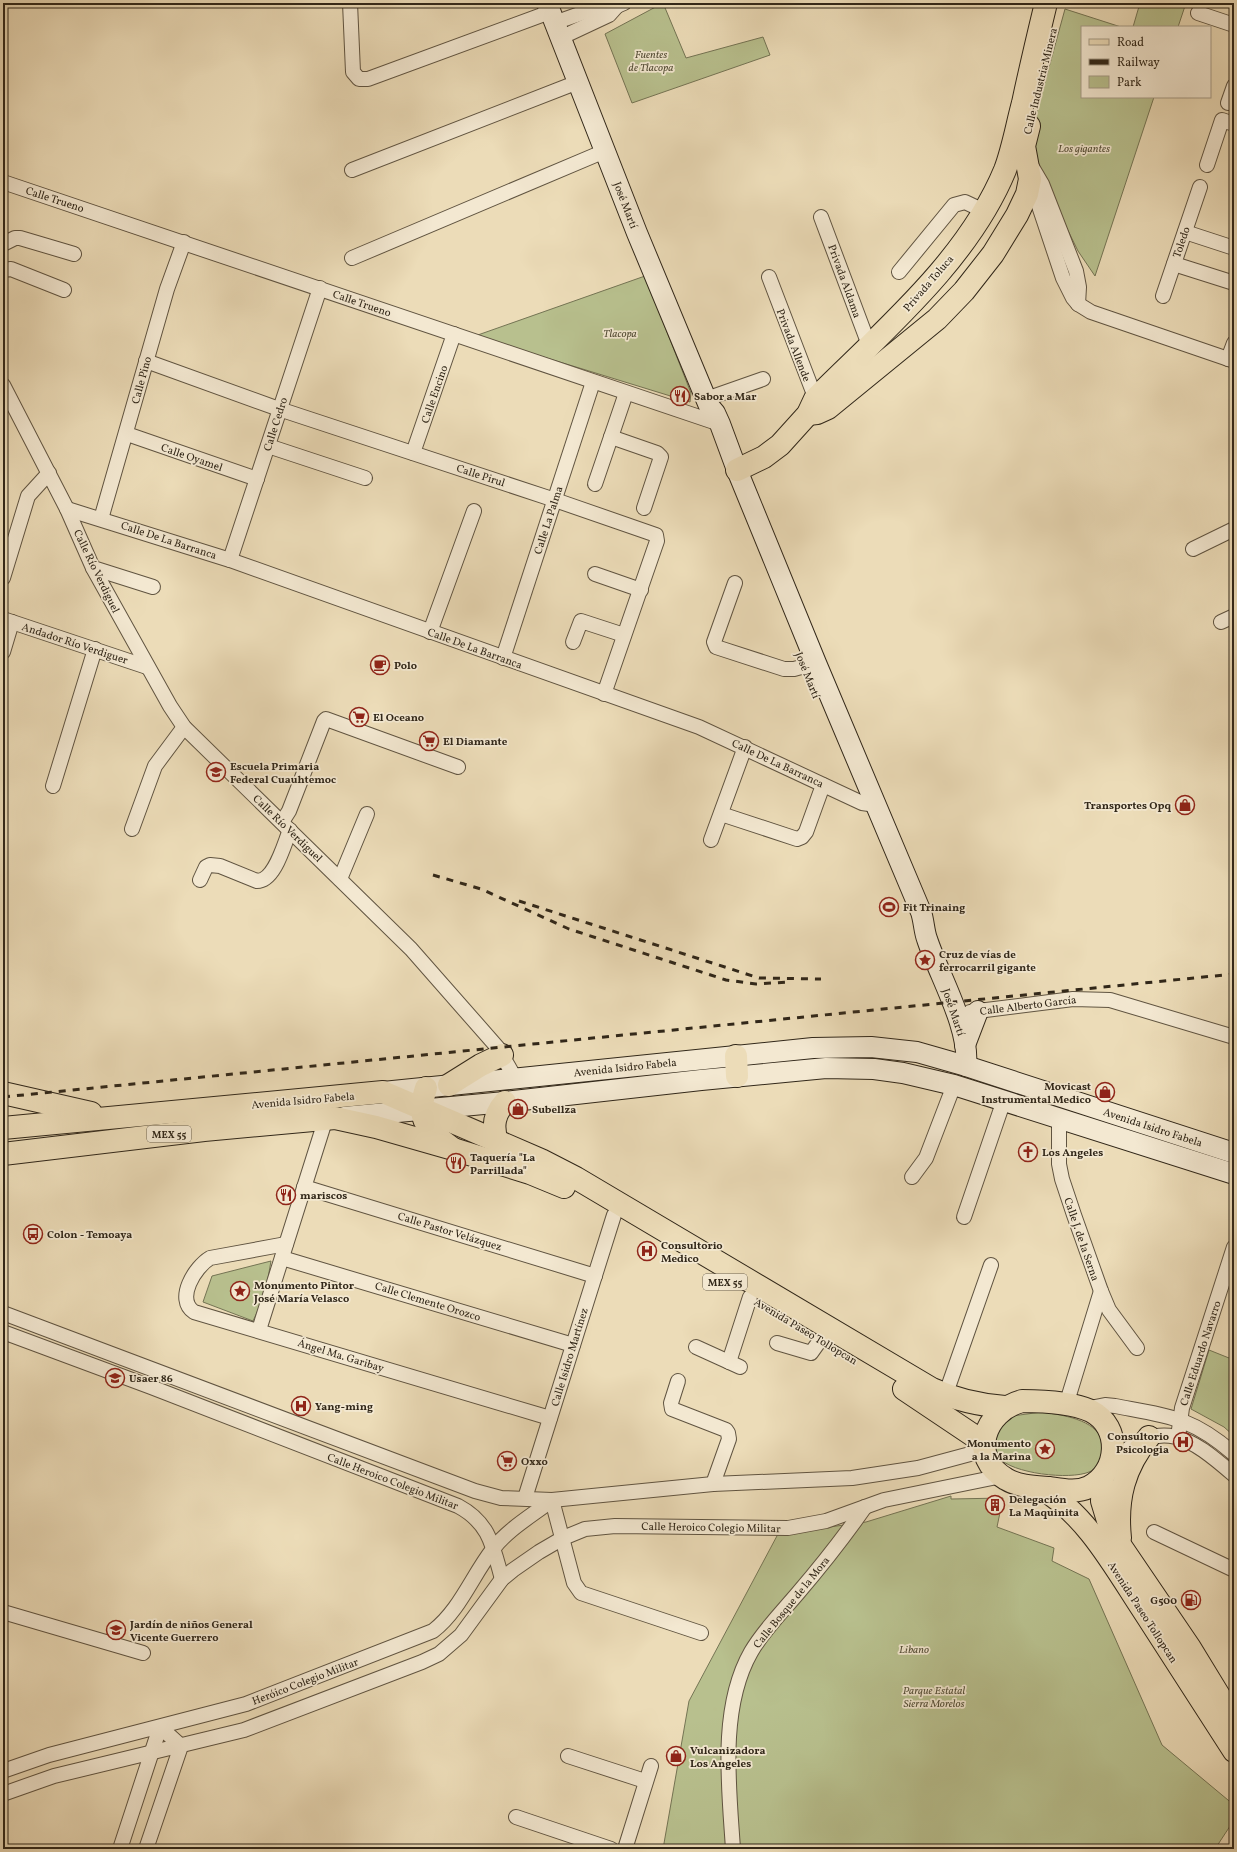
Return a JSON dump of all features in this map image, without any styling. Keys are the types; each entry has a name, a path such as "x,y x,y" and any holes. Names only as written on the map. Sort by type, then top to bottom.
{"main road":[{"name":"Calle Industria Minera","path":"1019,161 1046,3"},
{"name":"Calle Industria Minera","path":"1019,161 1060,3"},
{"name":"José Martí","path":"553,19 646,256 711,412 810,664 869,804 921,912 926,938 956,1014 965,1045 966,1066"},
{"name":"Privada Toluca","path":"737,470 772,451 787,437 815,408 869,345 932,280 961,246 984,211 998,185 1019,161"},
{"name":"Privada Toluca","path":"815,408 839,400 924,331 964,291 993,254 1017,215 1027,194 1019,161"},
{"name":"José Martí","path":"711,412 737,470 810,664"},
{"path":"965,1045 978,1011"},
{"name":"Avenida Isidro Fabela","path":"3,1154 204,1130 505,1102 737,1066 813,1048 871,1047 917,1052 966,1066 1234,1152"},
{"path":"449,1085 481,1065 502,1055"},
{"name":"Avenida Isidro Fabela","path":"3,1128 426,1088 515,1078 737,1066 849,1068 903,1073 954,1085 1234,1174"},
{"path":"426,1088 422,1110 425,1121 433,1133 453,1149"},
{"name":"Avenida Paseo Tollopcan","path":"383,1092 576,1178 946,1396 972,1404 1005,1407"},
{"path":"3,1093 110,1117"},
{"path":"497,1142 494,1121 500,1108 505,1102"},
{"name":"Avenida Paseo Tollopcan","path":"330,1118 376,1127 453,1149 545,1178 574,1192 924,1402 984,1446"},
{"path":"1022,1401 1075,1407 1098,1416 1110,1432 1114,1447 1107,1470 1087,1488 1078,1490 1019,1484 1002,1476 987,1459 984,1446 993,1418 1005,1407 1022,1401"},
{"path":"1120,1545 1118,1511 1121,1489 1133,1459 1149,1437"},
{"name":"Avenida Paseo Tollopcan","path":"1107,1470 1101,1489 1104,1511 1120,1545 1190,1648 1234,1720"},
{"name":"Avenida Paseo Tollopcan","path":"1037,1487 1055,1497 1080,1519 1119,1574 1234,1751"}],"street":[{"path":"350,3 353,72 358,79 368,79 553,19 611,6"},
{"path":"1198,13 1234,25"},
{"path":"352,170 578,82"},
{"path":"1228,102 1234,86"},
{"path":"1207,165 1228,122"},
{"path":"352,258 606,151"},
{"path":"1019,161 1042,184 1076,271 1079,287 1078,304"},
{"path":"1019,161 1063,278 1078,304 1100,316 1231,360 1234,343"},
{"name":"Calle Trueno","path":"3,182 320,288 626,393 711,412"},
{"name":"Toledo","path":"1163,296 1200,187"},
{"path":"899,272 954,205 965,202 984,211"},
{"name":"Privada Aldama","path":"821,217 869,345"},
{"path":"1185,232 1234,248"},
{"path":"3,244 15,238 20,238 74,254"},
{"name":"Calle Pino","path":"101,519 127,434 167,289 184,242"},
{"path":"1174,264 1234,283"},
{"path":"3,270 11,269 64,290"},
{"name":"Privada Allende","path":"769,277 815,408"},
{"name":"Calle Cedro","path":"230,560 320,288"},
{"name":"Calle Encino","path":"413,453 454,334"},
{"name":"Calle Pirul","path":"146,361 279,409 656,535 657,541 641,590 604,694"},
{"path":"711,412 763,379"},
{"name":"Calle La Palma","path":"503,658 593,382"},
{"name":"Calle Río Verdiguel","path":"3,386 67,509 93,568 170,706 184,726 411,950 498,1048 515,1078"},
{"path":"595,484 626,393"},
{"name":"Calle Oyamel","path":"127,434 257,479"},
{"path":"611,437 656,453 661,457 644,508"},
{"path":"268,446 365,478"},
{"path":"3,578 28,496 49,473"},
{"name":"Calle De La Barranca","path":"67,509 230,560 699,727 745,747 823,785 869,804"},
{"path":"430,632 474,511"},
{"path":"1193,549 1234,529"},
{"path":"93,568 153,588"},
{"path":"595,574 641,590"},
{"path":"735,583 714,642 716,647 778,668 794,669 810,664"},
{"path":"1221,622 1234,616"},
{"path":"573,642 581,620 624,635"},
{"path":"3,652 8,621"},
{"name":"Andador Río Verdiguer","path":"8,621 148,667"},
{"path":"53,786 95,649"},
{"path":"200,880 206,866 214,865 257,881 262,881 269,877 274,870 289,811 326,719 458,767"},
{"path":"132,829 155,766 184,726"},
{"path":"711,840 745,747"},
{"path":"721,814 797,839 802,837 806,832 823,785"},
{"path":"340,879 367,814"},
{"name":"Calle Alberto García","path":"956,1014 1073,999 1110,1000 1234,1037"},
{"path":"912,1178 926,1158 954,1085"},
{"path":"964,1217 1004,1100"},
{"name":"Calle J. de la Serna","path":"1058,1117 1058,1148 1062,1179 1101,1291 1075,1407"},
{"path":"259,1330 304,1187 330,1118"},
{"name":"Calle Pastor Velázquez","path":"304,1187 595,1276"},
{"name":"Calle Isidro Martínez","path":"525,1498 614,1215"},
{"name":"Ángel Ma. Garibay","path":"286,1244 210,1258 197,1269 191,1280 186,1303 189,1309 194,1312 259,1330 550,1418"},
{"name":"Calle Eduardo Navarro","path":"1178,1437 1179,1419 1234,1247"},
{"name":"Calle Clemente Orozco","path":"282,1258 573,1345"},
{"path":"946,1396 991,1264"},
{"path":"1101,1291 1118,1323 1137,1348"},
{"path":"696,1346 734,1364 750,1298"},
{"name":"Calle Heroico Colegio Militar","path":"3,1313 489,1495 501,1498 552,1500 713,1484 872,1476 940,1463 984,1446"},
{"name":"Calle Heroico Colegio Militar","path":"3,1332 184,1399 469,1512 479,1520 488,1532 502,1579 528,1559 564,1538 585,1529 615,1526 788,1528 826,1521 884,1500 1002,1476"},
{"path":"777,1343 811,1353 821,1339"},
{"path":"678,1381 671,1403 672,1409 723,1429 728,1433 729,1439 713,1484"},
{"path":"184,1399 190,1382"},
{"path":"1075,1407 1105,1405 1115,1406 1179,1419 1204,1430 1234,1454"},
{"path":"1107,1470 1124,1450 1149,1437 1178,1437 1198,1445 1234,1475"},
{"path":"391,1480 398,1461"},
{"path":"552,1500 564,1538 574,1583 580,1593 701,1633"},
{"name":"Heróico Colegio Militar","path":"3,1771 48,1755 246,1704 433,1631 443,1623 452,1612 493,1549 514,1529 552,1500"},
{"name":"Calle Bosque de la Mora","path":"733,1849 728,1779 728,1749 730,1722 743,1667 761,1636 829,1556 865,1507"},
{"path":"1154,1532 1234,1570"},
{"path":"3,1794 54,1776 181,1746 267,1722 439,1654 461,1635 502,1579"},
{"path":"3,1612 143,1653"},
{"path":"120,1849 160,1727 181,1746"},
{"path":"146,1849 181,1746"},
{"path":"568,1756 645,1781"},
{"path":"625,1849 650,1766"},
{"path":"516,1816 611,1849"}],"green space":[{"name":"Fuentes de Tlacopa","path":"663,3 686,58 763,37 770,55 632,103 605,34"},
{"path":"1140,3 1186,3 1178,26 1133,26"},
{"name":"Los gigantes","path":"1065,9 1118,26 1081,26 1081,98 1154,98 1095,276 1078,251 1027,147"},
{"name":"Tlacopa","path":"645,276 691,393 690,402 475,336"},
{"path":"271,1261 265,1295 253,1321 203,1302 212,1276"},
{"path":"1209,1350 1234,1360 1234,1436 1224,1427 1191,1409"},
{"path":"1042,1412 1077,1419 1093,1428 1102,1441 1104,1448 1099,1463 1094,1469 1080,1474 1042,1474 1015,1468 1005,1463 998,1457 994,1447 996,1430 1012,1416"},
{"name":"Parque Estatal Sierra Morelos","path":"951,1496 951,1499 1003,1498 997,1527 1054,1548 1052,1561 1089,1579 1162,1745 1234,1805 1234,1820 1215,1849 663,1849 689,1701 778,1534 866,1522"}],"railway":[{"path":"433,875 481,889 569,929 726,980 756,984 789,982"},
{"path":"519,901 759,978 821,979"},
{"path":"3,1097 1234,974"}],"place":[{"name":"Sabor a Mar","path":"680,396"},
{"name":"Polo","path":"380,665"},
{"name":"El Oceano","path":"359,717"},
{"name":"El Diamante","path":"429,741"},
{"name":"Escuela Primaria Federal Cuauhtemoc","path":"216,772"},
{"name":"Transportes Opq","path":"1185,805"},
{"name":"Fit Trinaing","path":"889,907"},
{"name":"Cruz de vías de ferrocarril gigante","path":"925,960"},
{"name":"Movicast Instrumental Medico","path":"1105,1092"},
{"name":"Subellza","path":"518,1109"},
{"name":"Los Angeles","path":"1028,1152"},
{"name":"Taquería \"La Parrillada\"","path":"456,1163"},
{"name":"mariscos","path":"286,1195"},
{"name":"Colon - Temoaya","path":"33,1234"},
{"name":"Consultorio Medico","path":"647,1251"},
{"name":"Monumento Pintor José María Velasco","path":"240,1291"},
{"name":"Usaer 86","path":"115,1378"},
{"name":"Yang-ming","path":"301,1406"},
{"name":"Consultorio Psicologia","path":"1183,1442"},
{"name":"Monumento a la Marina","path":"1045,1449"},
{"name":"Oxxo","path":"507,1461"},
{"name":"Delegación La Maquinita","path":"995,1505"},
{"name":"G500","path":"1191,1600"},
{"name":"Jardín de niños General Vicente Guerrero","path":"116,1630"},
{"name":"Vulcanizadora Los Angeles","path":"676,1756"}],"park label":[{"name":"Libano","path":"914,1649"}]}
